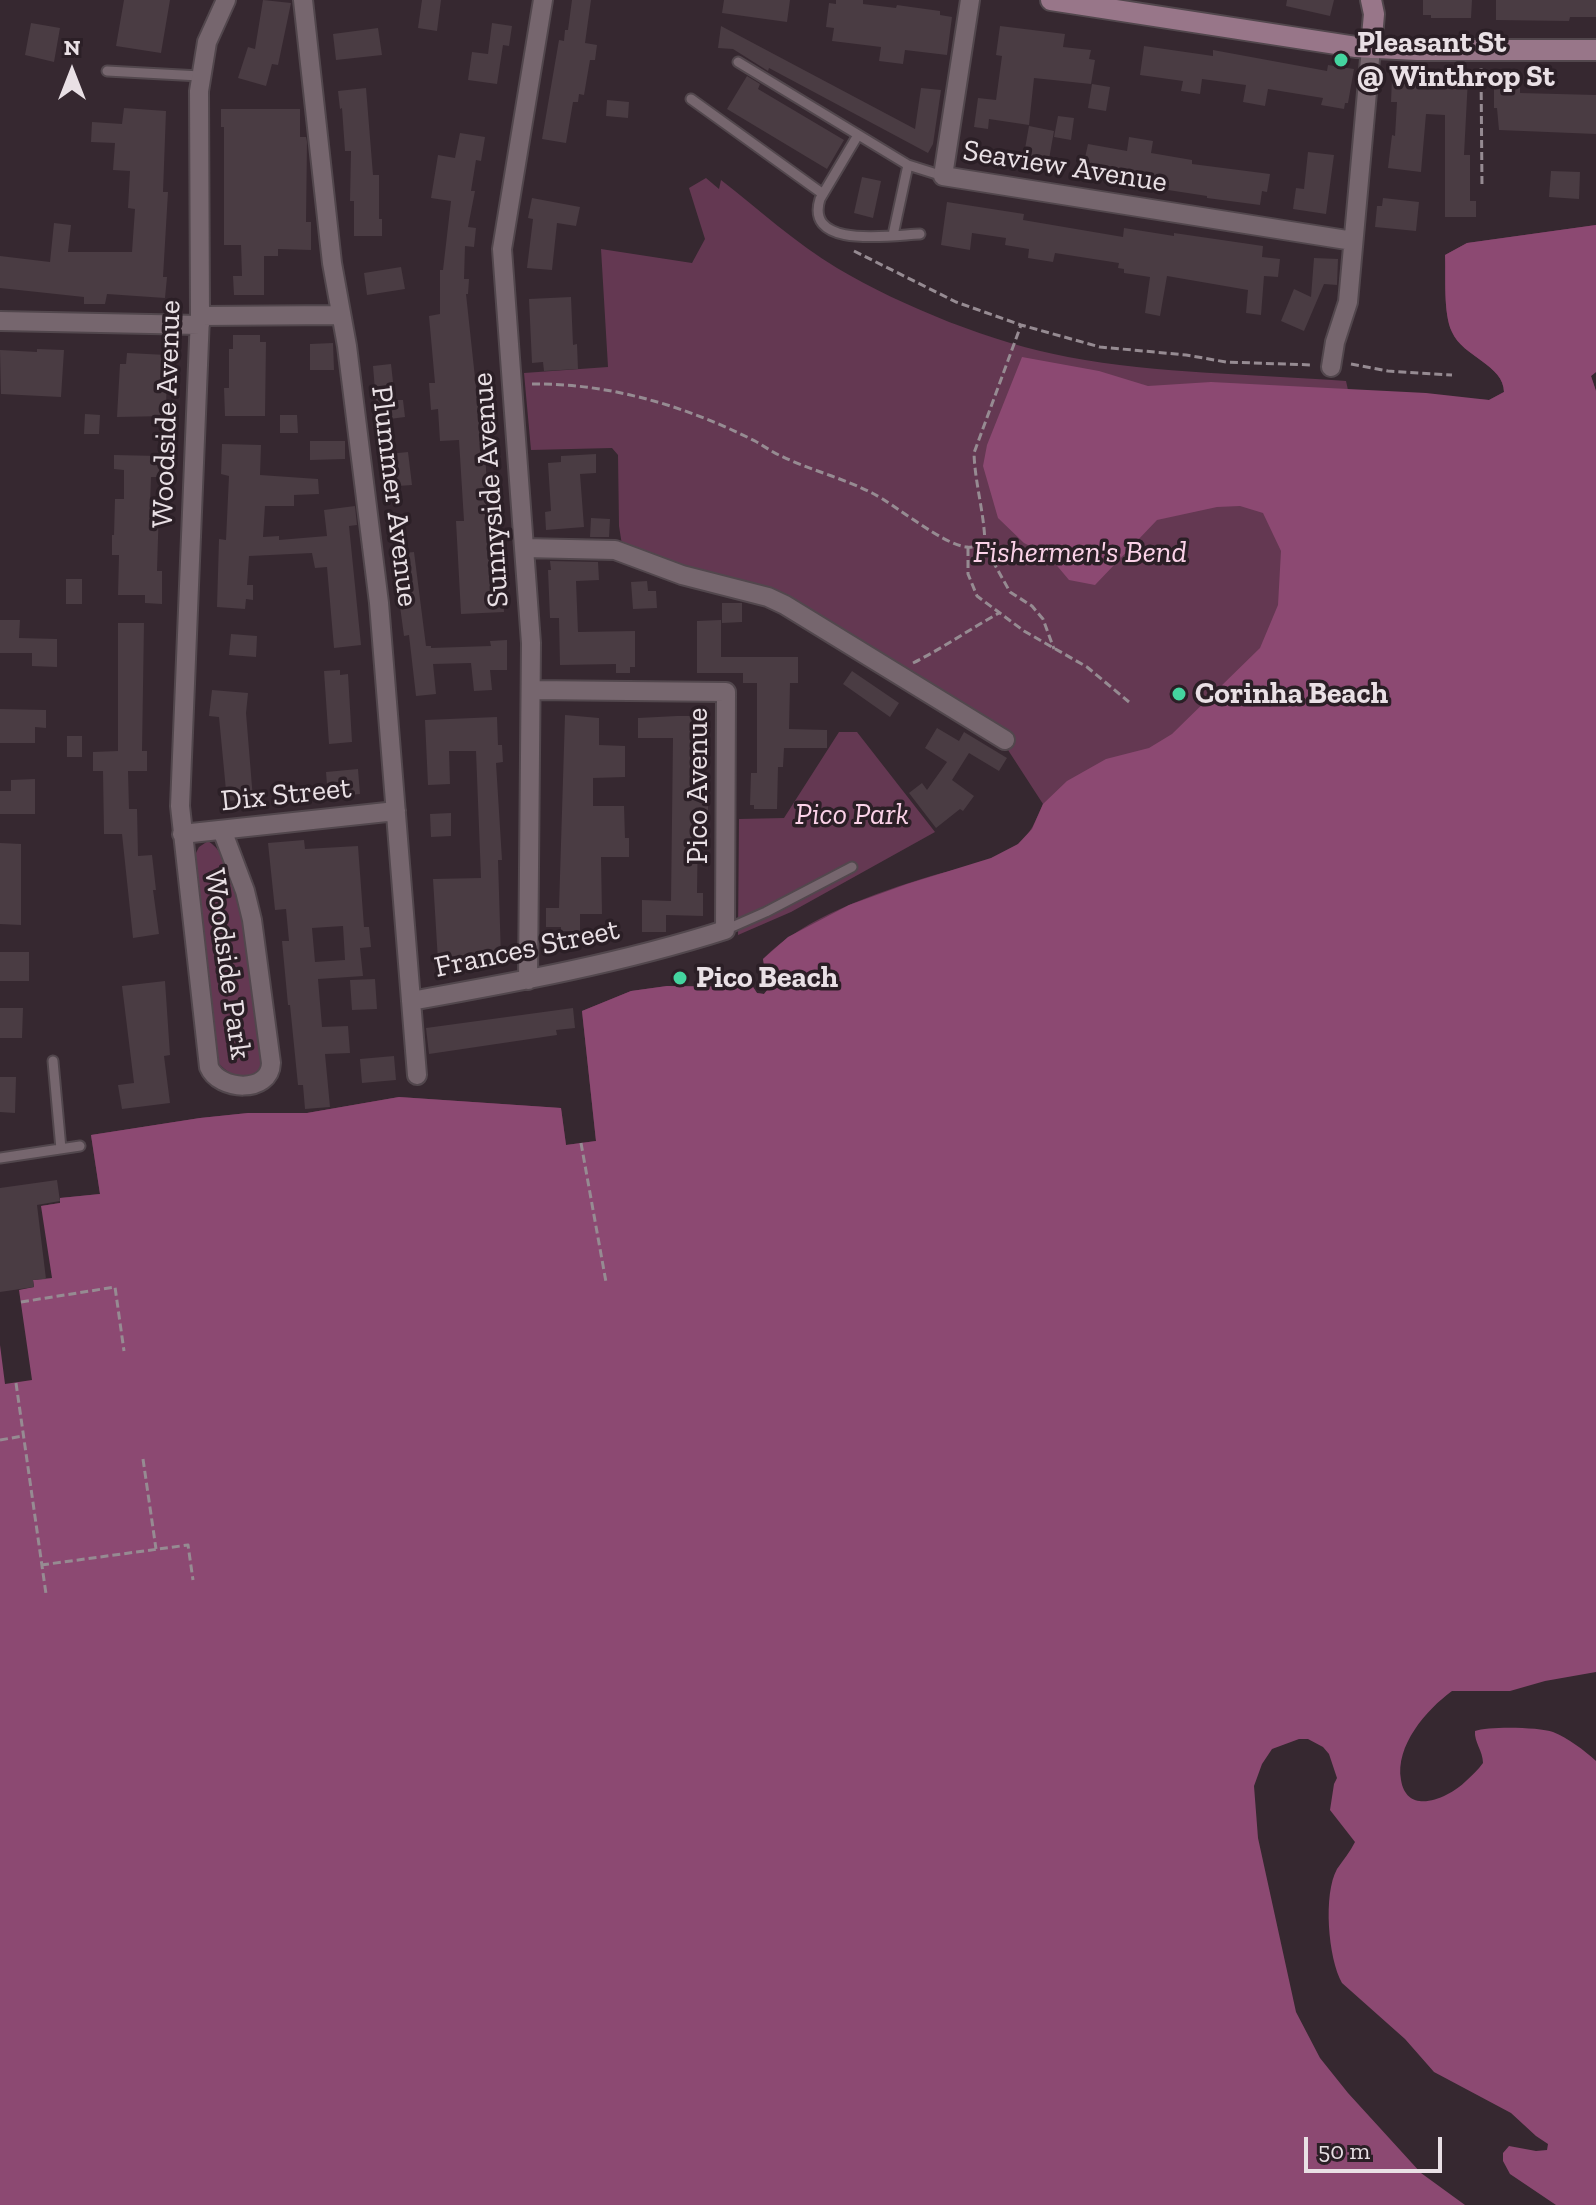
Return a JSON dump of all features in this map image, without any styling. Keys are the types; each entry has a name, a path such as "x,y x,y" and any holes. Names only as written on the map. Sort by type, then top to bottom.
{"main road":[{"path":"1051,0 1371,48 1596,50"},
{"path":"1371,0 1374,14 1371,48"}],"street":[{"name":"Woodside Avenue","path":"182,834 180,806 200,321 200,76 207,42 226,0"},
{"name":"Plummer Avenue","path":"303,0 332,263 379,603 411,1001"},
{"name":"Sunnyside Avenue","path":"528,980 531,690 503,237 543,0"},
{"name":"Seaview Avenue","path":"970,0 943,176 1353,241"},
{"path":"1332,365 1337,338 1347,311 1371,48"},
{"path":"0,321 200,321 341,315"},
{"path":"524,548 610,549 689,578 768,597 1005,740"},
{"name":"Pico Avenue","path":"531,690 726,692 725,930"},
{"name":"Dix Street","path":"182,834 396,811"},
{"name":"Woodside Park","path":"182,834 209,1067 218,1080 249,1085 266,1080 271,1072 271,1063 252,920 245,891 222,830"},
{"name":"Frances Street","path":"417,1075 411,1001 528,980 669,947 725,930"}],"lane":[{"path":"738,62 908,165 943,176"},
{"path":"107,71 200,76"},
{"path":"691,99 823,194"},
{"path":"858,135 818,204 819,215 830,230 846,236 920,234"},
{"path":"893,235 908,165"},
{"path":"725,930 852,867"},
{"path":"53,1061 61,1149"},
{"path":"0,1158 80,1146"}],"path":[{"path":"1481,50 1482,188"},
{"path":"830,230 855,252 966,306 1100,347 1226,362 1332,365 1452,375"},
{"path":"1021,325 974,453 974,473 985,520 985,547 1010,592 1032,606 1043,619 1054,649"},
{"path":"511,385 553,384 623,391 697,417 754,441 780,456 870,491 948,540 968,548 977,545 985,547"},
{"path":"968,548 968,574 977,596 1054,649 1087,667 1129,702"},
{"path":"895,672 950,644 999,613"},
{"path":"581,1143 606,1282"},
{"path":"21,1302 115,1287 124,1351"},
{"path":"16,1383 46,1594"},
{"path":"0,1440 23,1436"},
{"path":"143,1459 156,1549"},
{"path":"41,1565 188,1545 193,1580"}],"green space":[{"name":"Fishermen's Bend","path":"706,178 719,189 721,180 837,268 919,310 1010,343 1102,363 1346,381 1348,390 1489,400 1504,392 1502,383 1490,368 1457,341 1452,332 1446,305 1445,255 1467,243 1596,225 1596,372 1591,376 1596,391 1596,493 476,1235 41,1206 60,1203 60,1198 100,1194 91,1135 200,1118 248,1113 307,1113 399,1097 561,1108 566,1145 596,1141 582,1011 631,991 667,986 753,987 757,993 764,994 768,989 763,959 799,931 864,899 997,856 1017,845 1030,832 1043,804 1008,750 866,647 622,545 618,455 612,448 531,450 524,373 608,367 601,249 692,263 705,239 689,188"},
{"name":"Pico Park","path":"839,732 857,732 935,832 791,912 738,935 739,819 784,818"},
{"path":"208,841 222,856 233,880 249,945 263,1067 251,1075 234,1075 218,1063 195,855 199,847"}],"shaded area":[{"path":"1596,225 1596,372 1591,376 1596,391 1596,1672 1510,1691 1452,1691 1432,1708 1414,1730 1400,1767 1401,1780 1411,1798 1429,1801 1440,1798 1459,1787 1483,1763 1475,1731 1502,1728 1553,1732 1596,1761 1596,2205 1556,2205 1510,2174 1503,2161 1503,2153 1509,2146 1536,2151 1547,2150 1548,2144 1511,2113 1434,2072 1405,2039 1342,1983 1333,1958 1329,1926 1330,1894 1337,1869 1355,1842 1330,1810 1337,1778 1329,1754 1308,1739 1299,1739 1272,1749 1262,1764 1254,1786 1258,1838 1296,2012 1320,2058 1348,2093 1421,2173 1465,2205 0,2205 0,1345 5,1384 32,1380 19,1290 34,1287 33,1280 52,1278 41,1206 60,1203 60,1198 100,1194 91,1135 248,1113 307,1113 399,1097 561,1108 566,1145 596,1141 582,1011 631,991 667,986 753,987 757,993 764,994 768,989 763,959 788,937 849,905 991,858 1018,844 1032,829 1043,804 1067,781 1106,759 1149,748 1172,734 1260,648 1278,605 1281,551 1263,513 1240,506 1217,507 1157,520 1095,585 1069,580 1048,555 1024,543 998,518 983,466 987,445 1022,357 1099,371 1148,386 1211,382 1426,393 1489,400 1504,392 1502,383 1490,368 1457,341 1452,332 1446,305 1445,255 1467,243"}],"building":[{"path":"124,0 170,0 161,53 116,46"},
{"path":"263,0 291,3 278,65 272,64 266,86 238,78 248,47 255,49"},
{"path":"422,0 441,0 437,31 418,28"},
{"path":"572,0 591,0 585,43 597,45 595,60 590,60 584,95 579,94 578,102 573,102 566,143 542,139 559,40 564,41 565,30 568,30"},
{"path":"724,0 790,0 787,22 722,13"},
{"path":"836,0 863,0 863,4 940,11 940,15 952,17 947,55 905,50 903,64 879,61 881,47 832,41 834,28 826,27 829,3 836,4"},
{"path":"1287,0 1334,0 1330,16 1286,6"},
{"path":"1423,0 1472,0 1471,18 1431,18 1431,15 1423,15"},
{"path":"1496,0 1596,0 1596,17 1570,17 1569,21 1496,20"},
{"path":"31,23 60,28 54,62 25,55"},
{"path":"492,23 512,26 509,46 503,45 497,84 468,80 472,52 488,54"},
{"path":"721,26 915,129 921,88 941,90 933,144 928,153 769,68 768,71 733,49 718,48"},
{"path":"1000,26 1065,34 1063,47 1091,50 1089,59 1095,60 1091,84 1034,78 1029,125 989,119 988,129 974,127 978,98 996,100 1002,56 996,55"},
{"path":"378,28 382,55 336,60 333,34"},
{"path":"1144,46 1213,56 1213,50 1327,71 1328,65 1354,69 1348,103 1345,103 1344,109 1321,105 1323,98 1268,89 1265,106 1243,102 1246,85 1202,79 1200,94 1181,91 1183,81 1140,75"},
{"path":"747,76 760,84 758,89 844,140 827,169 727,109"},
{"path":"1445,77 1468,78 1464,155 1470,155 1470,201 1476,201 1476,217 1445,217 1445,115 1426,114 1421,172 1388,168 1392,135 1395,136 1397,102 1391,102 1392,78 1445,80"},
{"path":"1092,84 1110,87 1106,111 1088,108"},
{"path":"1494,84 1520,84 1520,93 1596,95 1596,134 1499,130 1497,108 1494,108"},
{"path":"366,88 373,175 379,175 382,236 354,236 354,201 350,201 351,151 345,151 338,91"},
{"path":"607,100 629,102 628,118 606,116"},
{"path":"124,108 166,111 163,192 168,192 163,277 167,277 165,298 107,294 105,304 84,304 84,297 0,288 0,256 50,262 54,223 71,225 68,252 132,252 135,209 128,208 130,171 113,170 115,143 91,142 92,122 122,124"},
{"path":"221,109 300,109 300,137 306,137 307,142 306,222 311,222 311,250 278,249 278,256 264,256 264,295 234,295 233,276 242,276 241,245 224,245 224,127 221,127"},
{"path":"1058,116 1074,118 1071,140 1054,137"},
{"path":"1029,126 1054,131 1048,165 1023,160"},
{"path":"460,133 485,137 481,161 476,160 471,191 475,191 468,227 476,228 474,247 465,246 464,279 469,279 466,294 479,415 483,415 487,488 496,487 497,549 501,549 504,612 461,614 456,521 464,521 459,440 440,441 438,409 431,410 429,383 435,383 429,316 440,314 440,270 443,270 451,201 431,198 438,155 455,158"},
{"path":"1129,137 1153,141 1151,153 1192,160 1192,164 1270,174 1267,192 1262,191 1260,205 1207,198 1168,190 1169,185 1123,178 1123,174 1083,167 1088,144 1127,151"},
{"path":"1308,152 1334,155 1326,214 1293,209 1296,188 1304,189"},
{"path":"1551,171 1580,172 1579,199 1549,197"},
{"path":"862,177 881,181 873,218 854,213"},
{"path":"532,198 580,207 576,226 557,223 552,270 527,268 533,219 528,218"},
{"path":"1383,198 1419,202 1416,231 1375,227 1377,206 1382,206"},
{"path":"947,202 1024,214 1023,220 1123,237 1124,228 1263,246 1262,257 1280,259 1278,277 1264,276 1261,315 1246,313 1248,290 1167,276 1160,316 1145,313 1150,277 1124,273 1124,269 1118,268 1119,263 1055,253 1053,262 1028,258 1029,249 1005,245 1006,238 972,233 970,250 941,245"},
{"path":"1314,258 1338,259 1337,285 1324,284 1304,331 1281,321 1294,289 1311,297"},
{"path":"401,267 405,289 367,295 364,273"},
{"path":"571,297 573,345 577,344 578,369 544,371 543,362 532,363 529,299"},
{"path":"233,335 260,335 260,342 266,342 265,416 225,416 224,388 229,388 229,349 233,349"},
{"path":"333,343 334,370 310,370 310,344"},
{"path":"37,349 64,350 61,397 1,394 0,350 37,352"},
{"path":"127,353 167,355 166,416 117,417 120,364 126,364"},
{"path":"391,364 395,400 403,400 405,417 374,421 373,366"},
{"path":"85,414 100,415 99,434 84,434"},
{"path":"280,415 297,415 298,433 280,433"},
{"path":"310,441 345,441 345,459 310,460"},
{"path":"222,444 261,445 260,475 318,479 319,494 294,495 294,506 265,506 263,537 279,536 279,540 327,536 324,510 355,506 357,525 349,526 361,645 334,648 327,567 315,568 312,553 249,556 247,585 253,585 253,600 246,599 245,609 217,607 219,539 226,540 229,476 221,474"},
{"path":"408,452 412,485 382,483 379,455"},
{"path":"596,454 596,473 580,474 584,527 546,530 545,512 551,511 548,463 561,462 561,456"},
{"path":"114,455 159,456 159,477 151,477 150,505 159,505 157,571 162,571 162,604 145,603 145,595 118,595 119,555 112,555 112,535 115,499 124,499 124,470 114,469"},
{"path":"591,518 610,519 609,537 590,537"},
{"path":"414,552 426,646 491,646 490,641 507,640 507,670 490,670 492,690 474,691 471,663 433,664 436,694 416,696 409,635 404,636 393,554"},
{"path":"550,561 598,562 599,580 576,581 578,632 635,631 635,667 630,667 630,673 616,673 616,664 560,665 559,618 550,618"},
{"path":"66,579 82,579 82,604 66,604"},
{"path":"647,581 648,591 656,591 657,608 633,609 631,582"},
{"path":"722,603 742,603 742,622 722,623"},
{"path":"0,620 20,620 19,638 57,639 57,667 32,666 32,653 0,653"},
{"path":"721,620 721,657 798,657 798,683 790,683 789,729 827,730 827,748 784,748 783,767 778,767 777,809 754,809 754,805 750,805 751,773 757,773 757,683 743,683 743,673 697,673 697,621"},
{"path":"118,623 144,623 142,751 147,751 147,771 128,771 129,809 137,809 138,856 152,855 159,934 133,938 122,834 104,834 103,771 93,771 93,752 118,751"},
{"path":"231,634 257,636 256,657 229,655"},
{"path":"340,670 340,675 348,674 352,742 329,744 324,671"},
{"path":"852,671 899,703 890,717 843,684"},
{"path":"212,690 248,693 246,713 253,799 227,801 219,717 209,716"},
{"path":"0,709 46,710 46,728 35,727 35,743 0,743"},
{"path":"565,715 599,718 599,745 625,746 625,777 593,778 593,806 624,806 629,857 601,857 602,914 580,914 580,931 546,927 546,908 559,908"},
{"path":"698,716 698,733 701,733 703,804 708,804 708,823 698,823 697,893 703,893 703,916 666,915 666,932 642,932 642,900 671,901 673,738 638,738 638,718"},
{"path":"497,717 498,745 502,745 503,762 496,763 502,860 498,860 501,958 442,962 438,961 433,879 481,878 476,751 449,751 450,784 428,785 425,720"},
{"path":"937,728 959,741 964,732 1007,758 999,771 969,753 952,780 974,796 963,811 960,809 936,828 909,793 922,783 927,790 947,762 925,748"},
{"path":"67,736 82,736 82,757 67,757"},
{"path":"358,769 360,794 328,797 326,772"},
{"path":"35,779 35,814 0,814 0,791 11,791 11,780"},
{"path":"451,813 451,836 431,837 430,814"},
{"path":"304,840 305,849 358,846 364,927 369,927 371,947 360,948 363,976 318,979 322,1027 348,1026 350,1053 325,1054 330,1107 305,1109 303,1085 298,1085 282,941 289,941 286,909 275,910 268,843","holes":["343,926 345,960 315,962 312,928"]},
{"path":"0,843 21,844 21,925 0,924"},
{"path":"0,952 29,952 29,981 0,981"},
{"path":"375,979 377,1009 352,1010 350,980"},
{"path":"165,981 170,1055 164,1056 170,1103 122,1109 118,1085 134,1083 122,986"},
{"path":"0,1008 23,1008 22,1038 0,1038"},
{"path":"573,1008 575,1028 556,1030 557,1035 429,1054 426,1028"},
{"path":"394,1056 396,1080 362,1083 360,1059"},
{"path":"0,1077 16,1077 15,1113 0,1112"},
{"path":"57,1180 60,1201 37,1205 46,1279 33,1280 34,1287 0,1292 0,1188"}],"place":[{"name":"Pleasant St @ Winthrop St","path":"1341,60"},
{"name":"Corinha Beach","path":"1179,694"},
{"name":"Pico Beach","path":"680,978"}]}
